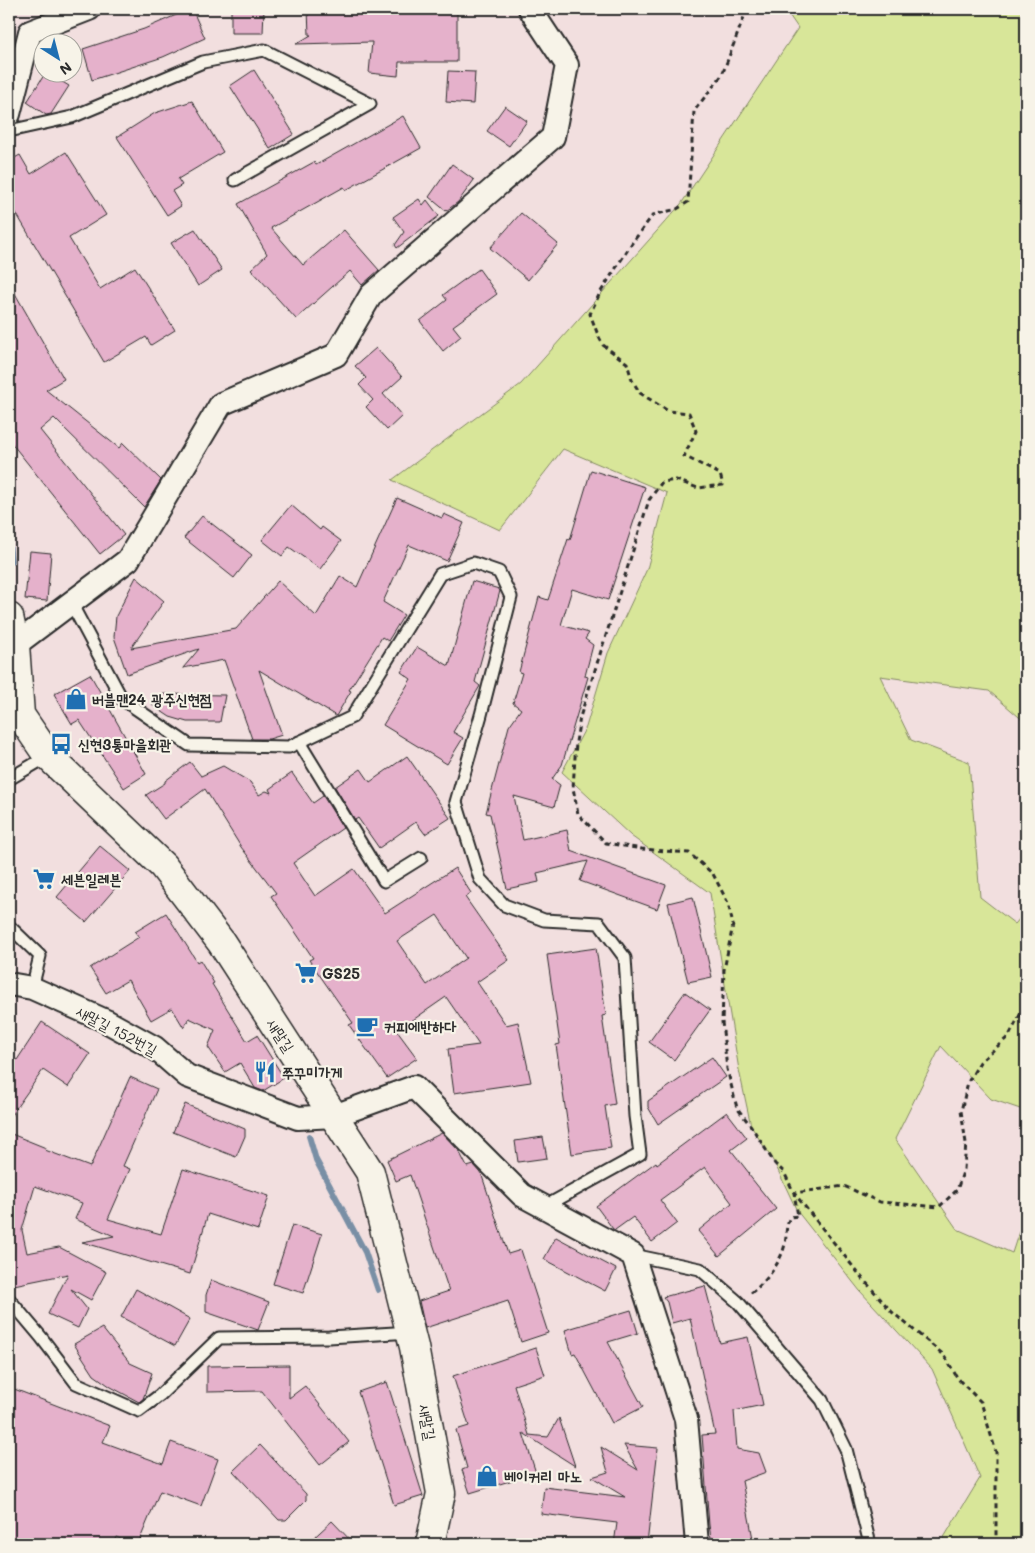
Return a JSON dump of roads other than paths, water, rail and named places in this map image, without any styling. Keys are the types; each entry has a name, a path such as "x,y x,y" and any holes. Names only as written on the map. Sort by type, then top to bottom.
{"street":[{"path":"9,114 30,32 88,9"},
{"path":"15,645 128,560 221,404 336,355 371,295 553,137 566,65 530,9"},
{"name":"새말길","path":"9,617 15,645 20,714 48,756 163,866 221,942 370,1172 411,1332 441,1493 430,1544"},
{"name":"새말길 152번길","path":"9,984 32,988 106,1021 155,1048 187,1076 298,1118 334,1116 414,1087 522,1195 544,1207"},
{"path":"544,1207 633,1255 686,1419 697,1544"}],"lane":[{"path":"9,131 72,117 203,62 264,50 370,104 235,180"},
{"path":"71,603 122,699 189,745 289,747 352,717 440,574 473,563 499,572 510,597 481,715 456,802 480,879 504,905 544,920 599,924 625,958 635,1116 640,1154 544,1207"},
{"path":"299,742 384,881 421,858"},
{"path":"9,779 48,756"},
{"path":"9,926 40,956 32,988"},
{"path":"633,1255 700,1269 738,1302 822,1400 846,1448 870,1544"},
{"path":"9,1299 76,1383 139,1411 160,1395 219,1338 329,1337 411,1332"}],"waterway":[{"path":"9,543 11,561"},
{"path":"309,1136 316,1160 365,1252 378,1290"}],"place":[{"name":"버블맨24 광주신현점","path":"76,699"},
{"name":"신현3통마을회관","path":"61,744"},
{"name":"세븐일레븐","path":"44,879"},
{"name":"GS25","path":"306,973"},
{"name":"커피에반하다","path":"367,1026"},
{"name":"쭈꾸미가게","path":"265,1072"},
{"name":"베이커리 마노","path":"487,1476"}]}
